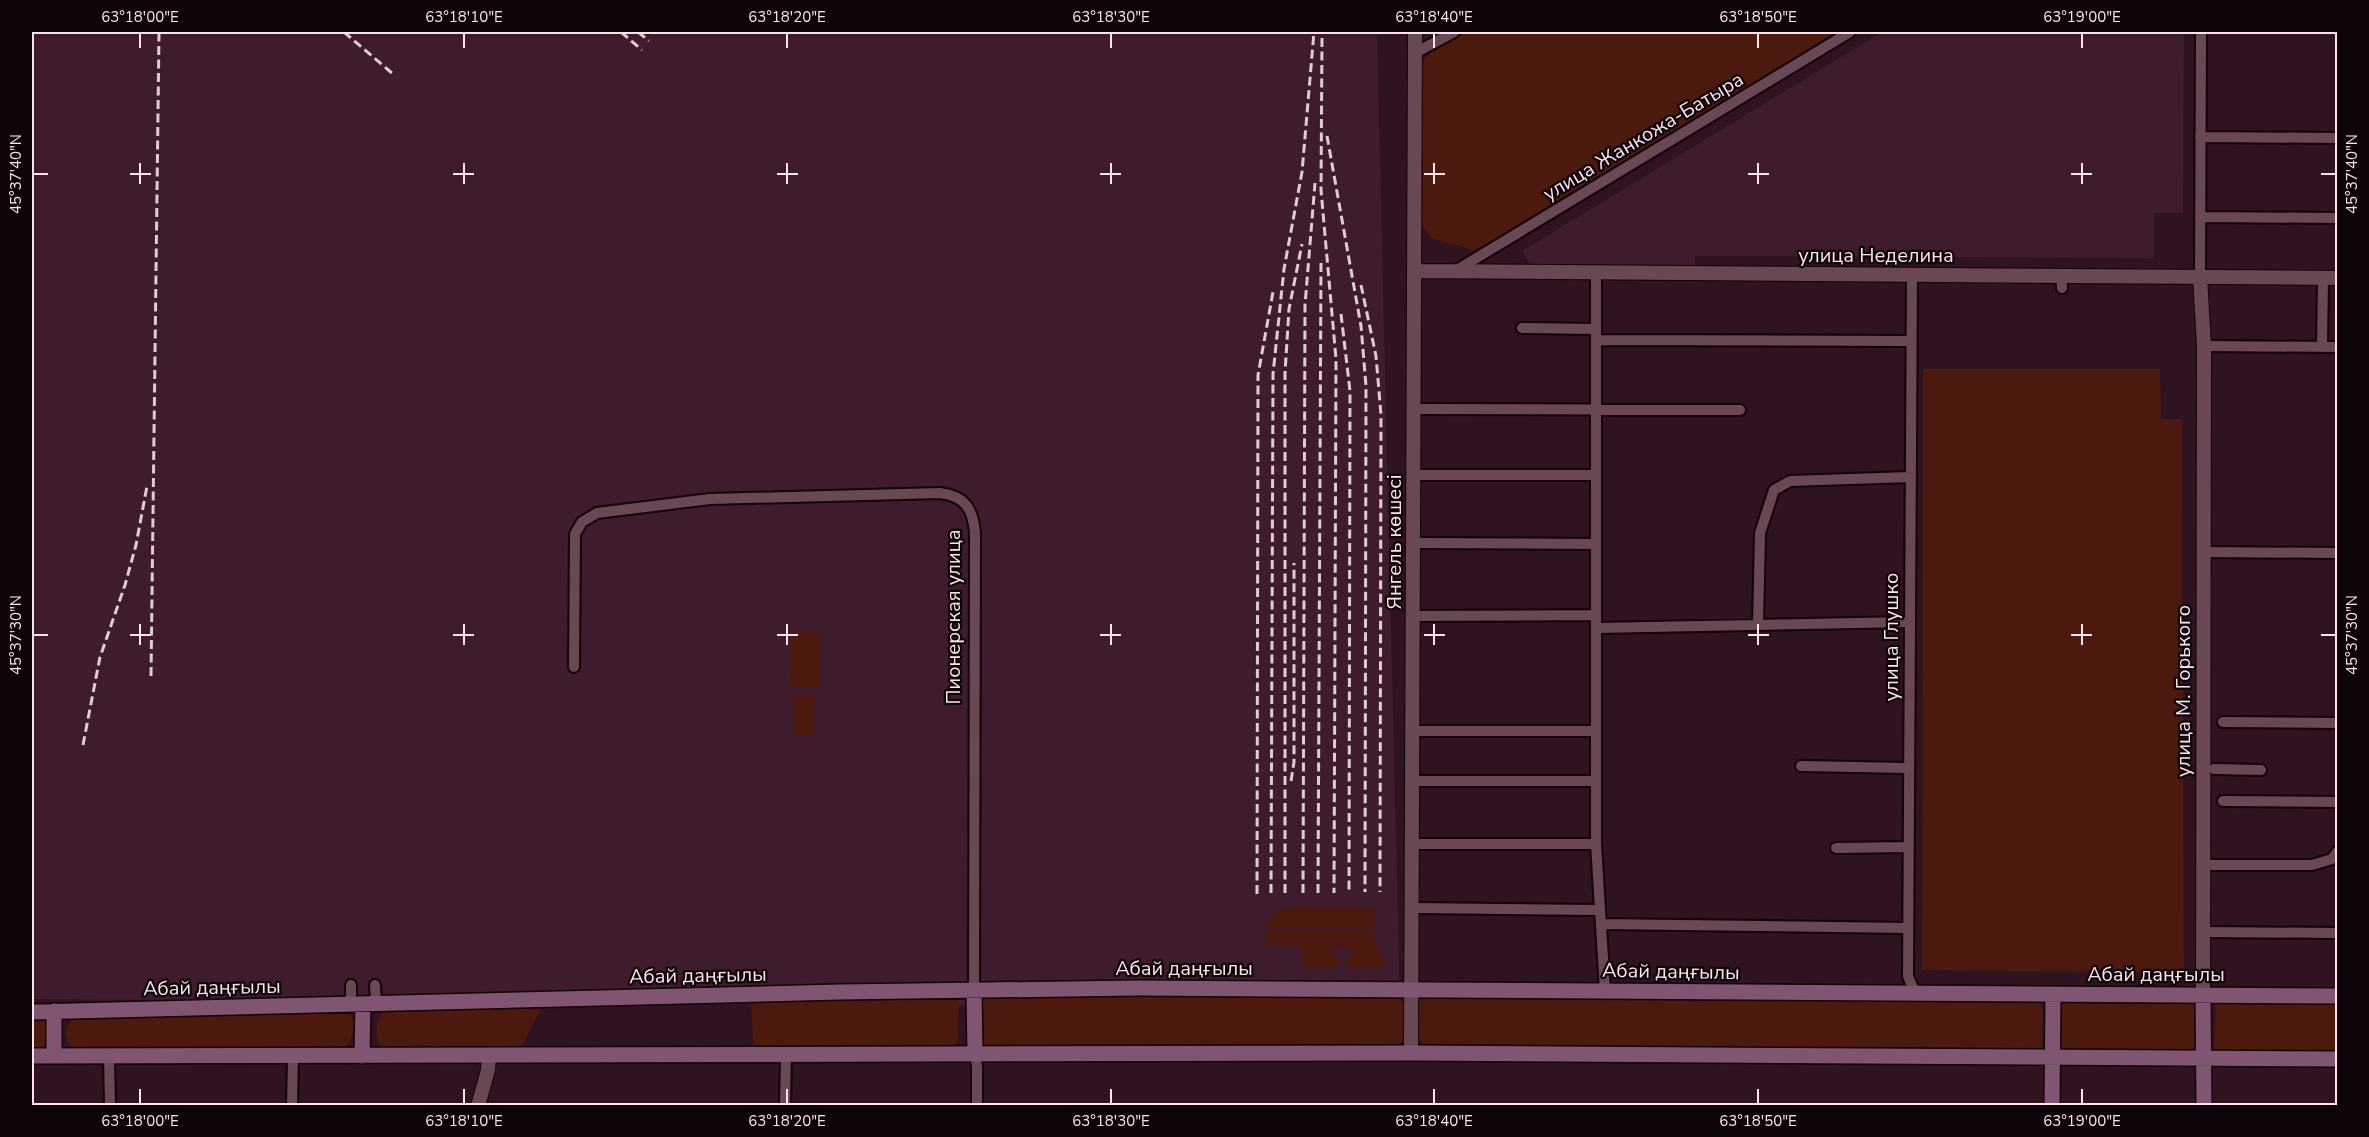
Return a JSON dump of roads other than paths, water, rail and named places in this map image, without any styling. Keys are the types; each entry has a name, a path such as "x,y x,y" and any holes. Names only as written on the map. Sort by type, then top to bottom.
{"main road":[{"name":"Абай даңғылы","path":"32,1012 1138,988 2337,996"},
{"name":"Пионерская улица","path":"974,991 975,1053"},
{"path":"2052,1106 2053,995"},
{"name":"улица М. Горького","path":"2203,995 2204,1106"},
{"path":"362,1056 363,1004"},
{"path":"54,1011 54,1056"},
{"path":"32,1056 1411,1053 2337,1059"}],"street":[{"name":"Янгель көшесі","path":"1411,1053 1415,32"},
{"path":"1415,53 1454,32"},
{"name":"улица Жанкожа-Батыра","path":"1455,271 1850,32"},
{"path":"2200,32 2200,276"},
{"path":"2200,137 2337,138"},
{"path":"2200,217 2337,218"},
{"name":"улица Неделина","path":"1414,271 1912,275 2062,282 2200,276 2337,278"},
{"path":"1596,272 1596,844 1598,910 1605,991"},
{"name":"улица Глушко","path":"1912,275 1908,976 1913,988 1920,994"},
{"name":"улица М. Горького","path":"2200,276 2204,346 2203,995"},
{"path":"2322,278 2322,346"},
{"path":"1522,328 1596,335 1911,341"},
{"path":"2204,346 2337,347"},
{"path":"1414,409 1740,410"},
{"path":"1414,475 1596,475"},
{"path":"1758,625 1760,533 1774,490 1790,481 1910,477"},
{"name":"Пионерская улица","path":"574,667 575,534 582,522 597,513 722,498 940,493 959,497 967,504 974,520 975,533 974,991"},
{"path":"1413,543 1596,544"},
{"path":"2204,552 2337,554"},
{"path":"1413,616 1596,615"},
{"path":"1596,628 1909,622"},
{"path":"2223,722 2337,723"},
{"path":"1413,731 1595,731"},
{"path":"1801,766 1908,768"},
{"path":"2214,769 2261,770"},
{"path":"1413,781 1596,781"},
{"path":"2223,801 2337,802"},
{"path":"1412,844 1596,844"},
{"path":"1836,848 1908,847"},
{"path":"2204,865 2312,865 2332,859 2337,851"},
{"path":"1412,908 1598,910"},
{"path":"1601,924 1908,928"},
{"path":"2204,932 2337,933"},
{"path":"351,985 363,1004 375,985"},
{"path":"785,1106 786,1053"},
{"path":"975,1053 977,1106"},
{"path":"109,1056 110,1106"},
{"path":"292,1106 293,1056"},
{"path":"478,1106 488,1070 489,1056"}],"railway":[{"path":"151,676 159,32"},
{"path":"344,32 393,74"},
{"path":"621,32 642,50"},
{"path":"638,32 649,41"},
{"path":"1271,893 1273,374 1284,269 1302,172 1314,32"},
{"path":"1322,38 1321,190 1336,359 1334,893"},
{"path":"1327,136 1361,326 1366,386 1365,892"},
{"path":"1303,893 1305,305 1315,183"},
{"path":"1285,893 1285,373 1289,309 1302,244"},
{"path":"1318,893 1321,263"},
{"path":"1361,285 1376,356 1381,415 1380,892"},
{"path":"1257,894 1258,375 1273,292"},
{"path":"1341,314 1350,391 1349,892"},
{"path":"83,745 100,657 136,545 147,486"},
{"path":"1291,781 1294,762 1294,563"}]}
